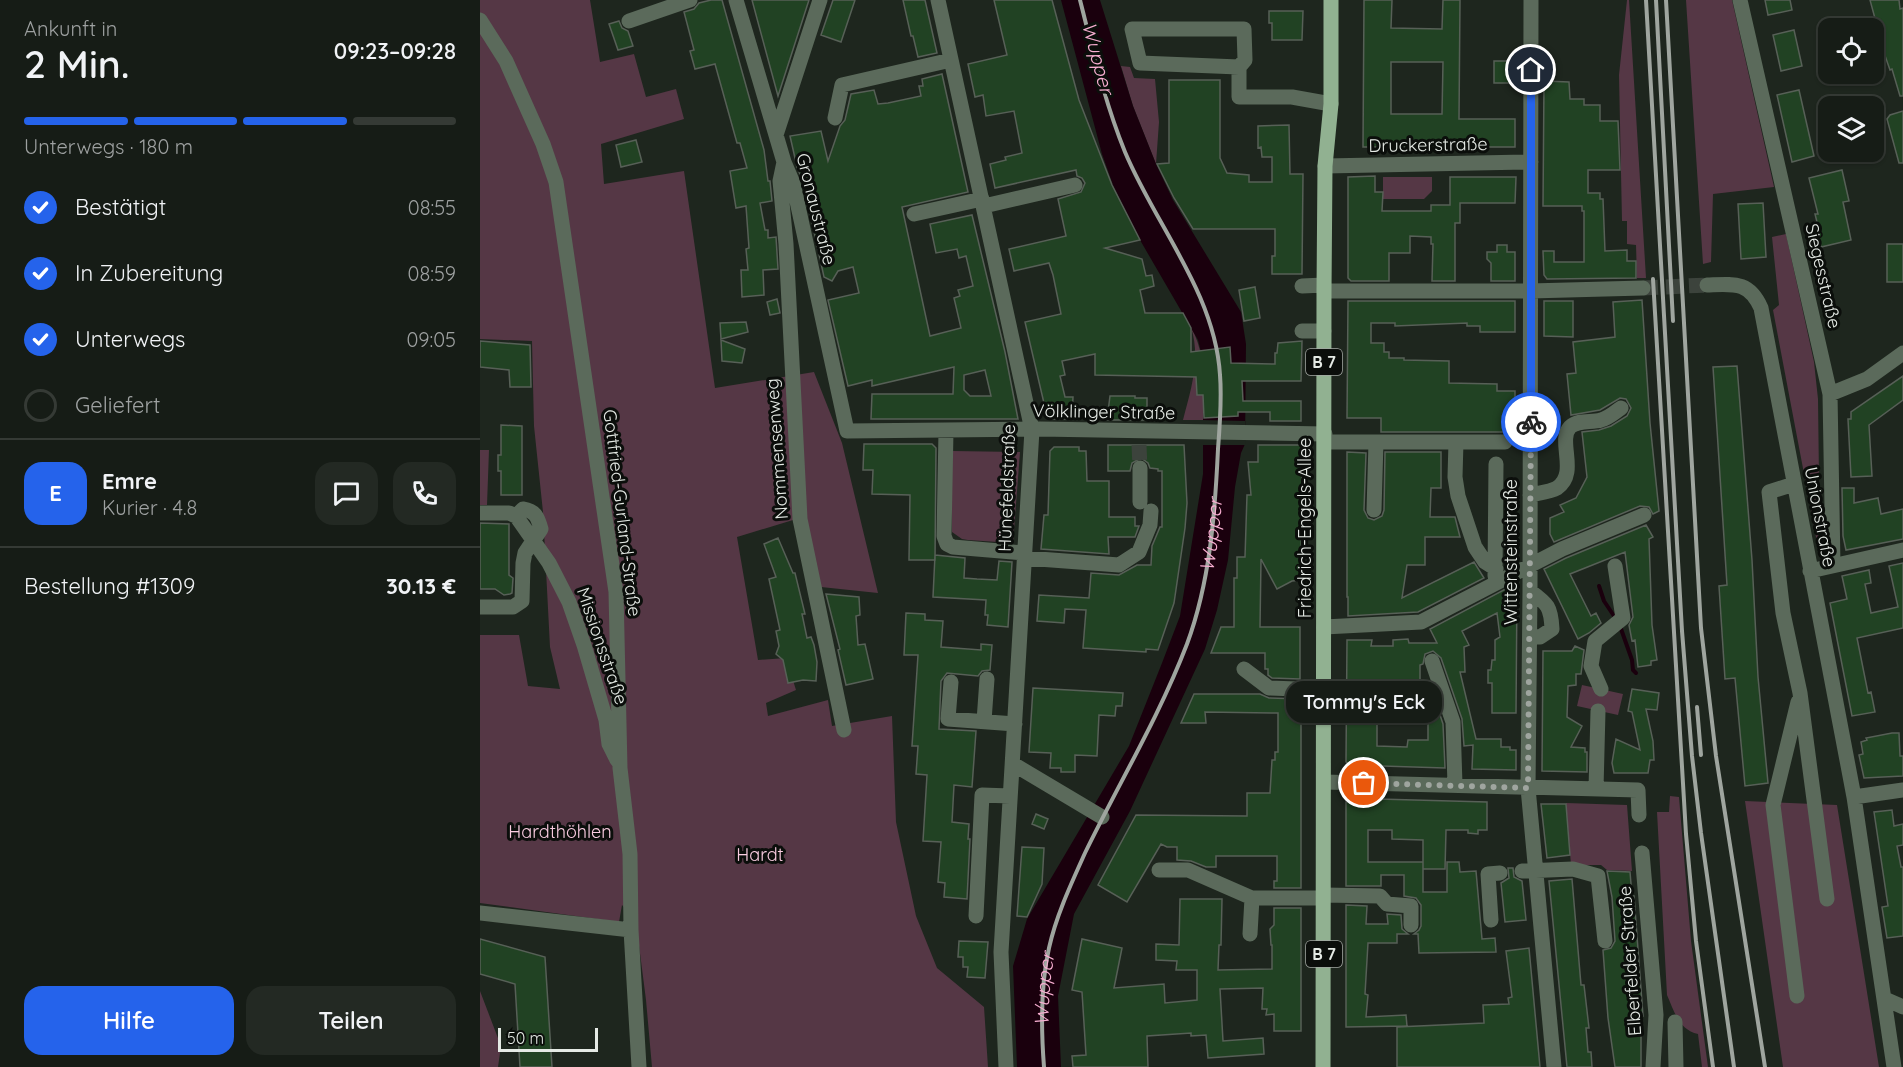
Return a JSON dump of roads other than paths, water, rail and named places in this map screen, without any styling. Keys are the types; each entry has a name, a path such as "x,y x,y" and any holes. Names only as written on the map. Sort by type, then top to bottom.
{"main road":[{"name":"Friedrich-Engels-Allee","path":"1325,1063 1324,288 1325,166 1331,104 1331,0"}],"street":[{"path":"629,21 690,0"},
{"name":"Gronaustraße","path":"736,0 784,162 793,183 847,431"},
{"path":"776,135 820,0"},
{"name":"Hünefeldstraße","path":"938,0 1032,430 1001,952 1006,1067"},
{"name":"Wittensteinstraße","path":"1532,0 1529,871 1554,1067"},
{"name":"Siegesstraße","path":"1740,0 1830,394 1833,565"},
{"name":"Gottfried-Gurland-Straße","path":"480,20 506,61 543,144 556,182 616,592 620,768 630,854 630,930 639,1067"},
{"path":"1239,67 1140,63 1132,28 1244,29 1245,60 1239,67 1239,97 1292,97 1331,104"},
{"path":"835,118 842,85 951,60"},
{"name":"Nommensenweg","path":"784,162 780,181 785,232 800,519 844,730"},
{"name":"Druckerstraße","path":"1325,166 1531,162"},
{"path":"914,214 1075,185"},
{"name":"Unionstraße","path":"1707,285 1732,284 1744,287 1753,293 1761,308 1854,797 1894,1067"},
{"path":"1302,286 1530,291 1643,288"},
{"path":"1302,331 1324,331"},
{"path":"1830,394 1867,379 1903,353"},
{"path":"1530,495 1556,489 1563,481 1567,470 1566,436 1572,426 1578,422 1602,420 1621,408"},
{"name":"Völklinger Straße","path":"847,431 1032,430 1140,438 1183,432 1245,433 1376,442 1505,442"},
{"path":"946,431 944,536 947,544 953,547 1119,565 1139,552 1150,525 1140,468"},
{"path":"1374,510 1376,442"},
{"path":"1456,442 1455,477 1458,496 1475,547 1495,576"},
{"path":"1495,576 1496,464"},
{"path":"1794,484 1769,492 1783,613 1800,693 1827,899"},
{"name":"Missionsstraße","path":"480,513 509,513 516,516 532,543 549,563 569,602 584,645 606,720 609,744 620,768"},
{"path":"1324,627 1421,622 1495,576 1530,564 1644,515"},
{"path":"480,607 513,607 522,601 523,563 525,553 532,543"},
{"path":"1810,571 1903,550"},
{"path":"1601,689 1591,666 1595,641 1623,618 1615,566"},
{"path":"1530,591 1547,603 1551,614 1552,629 1540,637 1530,636"},
{"path":"1432,661 1453,722 1455,785"},
{"path":"1244,669 1269,688 1324,690"},
{"path":"984,721 987,679"},
{"path":"951,682 948,718 1015,724"},
{"path":"1797,996 1773,805 1800,693"},
{"path":"1596,789 1598,711"},
{"path":"1012,764 1102,817"},
{"path":"1324,782 1638,790 1639,815"},
{"path":"1854,797 1903,790"},
{"path":"976,916 982,795 1010,796"},
{"name":"Elberfelder Straße","path":"1642,853 1656,1015 1653,1067"},
{"path":"1529,871 1573,869 1598,876 1605,940"},
{"path":"1159,870 1188,870 1252,898 1380,896 1387,904 1412,906 1412,925"},
{"path":"1491,920 1488,874 1500,873"},
{"path":"1250,934 1252,898"},
{"path":"480,913 630,930"},
{"path":"1885,999 1903,1007"},
{"path":"1675,1022 1676,1067"}],"water":[{"name":"Wupper","path":"1061,0 1100,0 1133,106 1156,164 1173,200 1241,312 1246,344 1245,444 1241,453 1235,487 1228,560 1217,610 1205,649 1130,811 1074,914 1058,996 1061,1067 1017,1067 1013,966 1027,919 1129,746 1162,663 1180,616 1203,474 1203,360 1198,340 1140,240 1113,185 1102,154"}],"waterway":[{"path":"1599,586 1604,601 1616,619"},
{"path":"1620,626 1632,660 1633,670 1636,673"}],"tunnel":[{"path":"1643,288 1707,285"},
{"path":"1139,445 1140,468"}],"railway":[{"path":"1044,1067 1042,1022 1046,963 1064,900 1085,853 1164,698 1195,620 1210,548 1221,393 1216,345 1207,316 1196,288 1125,152 1105,96 1080,0"},
{"path":"1646,0 1682,631 1692,756 1734,1067"},
{"path":"1656,0 1673,321"},
{"path":"1666,0 1701,628 1716,756 1765,1067"},
{"path":"1653,279 1686,834 1696,941 1713,1067"},
{"path":"1697,707 1701,755"}],"place":[{"name":"Tommy's Eck","path":"1364,783"}],"park label":[{"name":"Hardthöhlen","path":"560,832"},
{"name":"Hardt","path":"760,855"}]}
